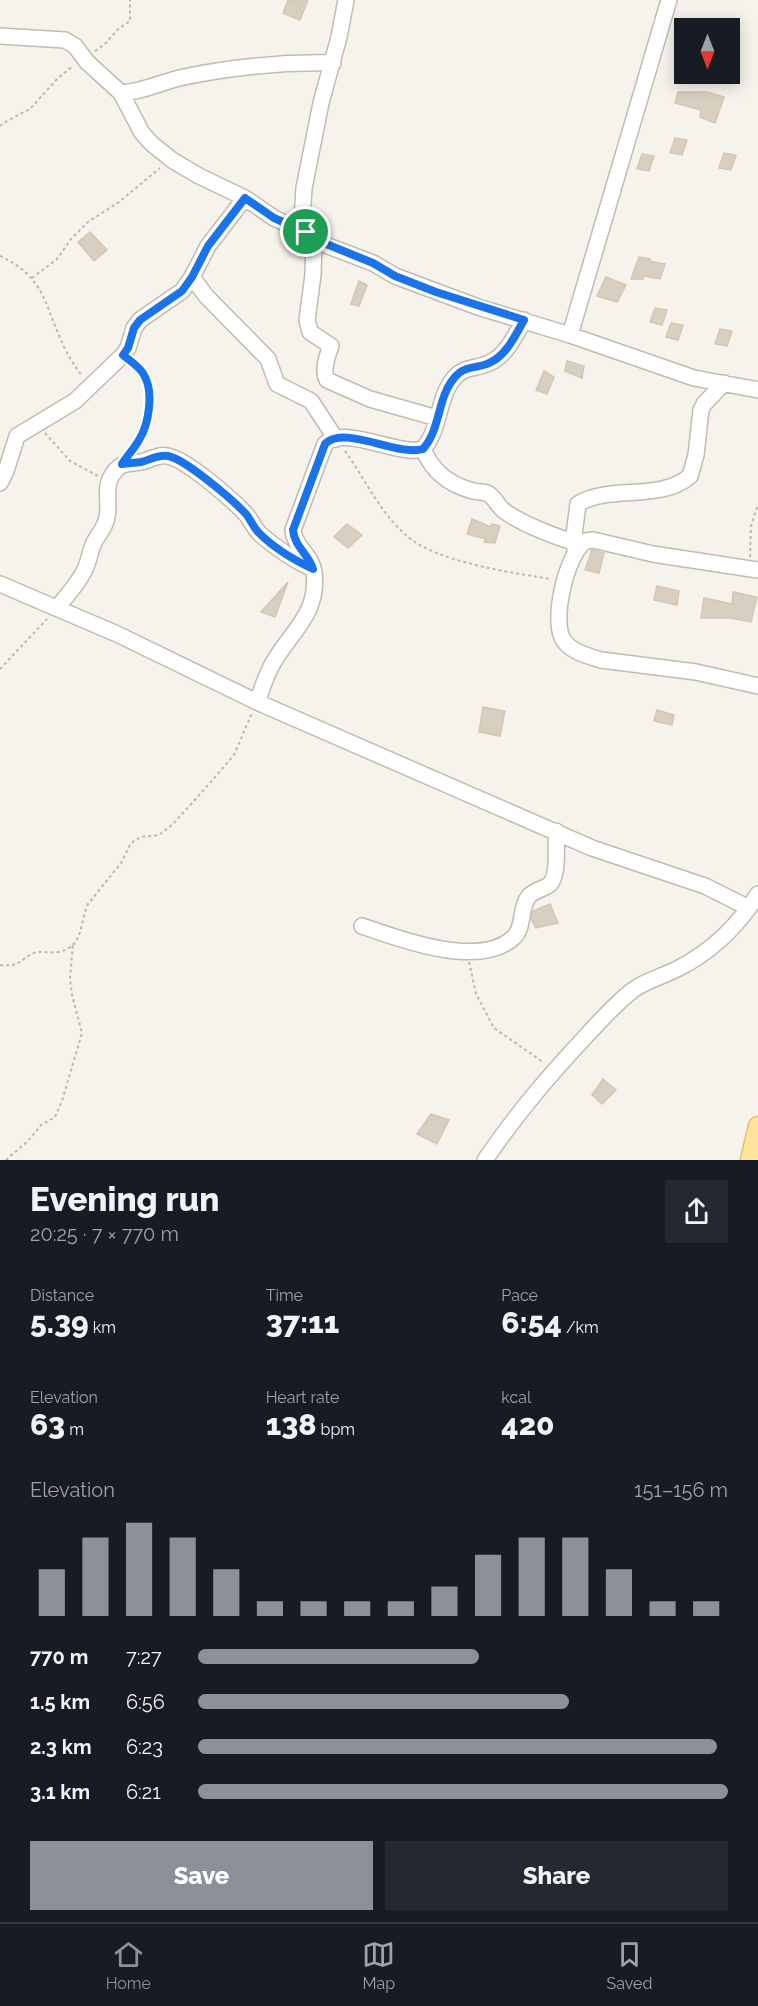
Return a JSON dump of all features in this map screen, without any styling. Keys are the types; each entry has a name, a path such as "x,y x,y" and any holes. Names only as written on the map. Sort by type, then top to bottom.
{"main road":[{"path":"750,1160 758,1126"}],"street":[{"path":"346,0 333,63 321,103 304,188 302,209 310,236 313,275 307,320 310,332 331,346 324,375 327,380 370,399 437,418"},
{"path":"570,335 669,0"},
{"path":"0,36 65,40 75,46 83,57 122,93 142,134 172,160 245,198 274,218 373,263 395,276 436,292 694,378 758,390"},
{"path":"122,93 148,89 182,77 224,70 304,62 333,63"},
{"path":"0,483 17,436 25,429 38,424 75,401 123,355 128,348 134,328 140,320 182,291 208,246 245,198"},
{"path":"192,277 206,296 268,358 277,384 311,401 336,439"},
{"path":"257,702 274,661 309,612 313,601 312,563 296,541 293,530 325,444 329,440 336,439 365,440 408,451 423,449 431,437 448,387 456,375 464,369 488,364 498,358 512,341 524,320"},
{"path":"724,383 701,410 696,455 690,477 675,487 626,492 578,504 575,546 565,582 558,622 561,636 572,649 601,660 696,672 758,686"},
{"path":"423,449 436,471 448,482 476,492 487,493 503,510 575,546 593,540 653,554 753,569"},
{"path":"57,608 86,569 93,544 104,529 108,516 108,482 115,470 122,464 140,462 156,456 165,455 178,460 217,486 245,513 254,528 268,541 295,560 313,569"},
{"path":"0,584 117,634 257,702 592,848 705,886 749,908"},
{"path":"362,926 415,944 461,952 488,950 501,945 512,939 518,932 524,906 529,896 551,884 554,878 557,857 556,831"},
{"path":"485,1160 514,1117 545,1079 633,990 679,968 716,945 749,908 758,894"}],"path":[{"path":"0,126 30,109 58,78 83,57 106,43 118,29 130,21 130,0"},
{"path":"32,278 57,259 71,239 88,222 172,160"},
{"path":"0,256 23,268 32,278 45,297 70,357 90,385"},
{"path":"122,464 139,441 146,426 148,396 146,377 123,355"},
{"path":"38,424 70,461 108,482"},
{"path":"336,439 387,516 408,537 454,560 565,582"},
{"path":"753,569 751,526 758,504"},
{"path":"0,669 57,608"},
{"path":"0,965 13,966 34,953 45,951 55,953 68,949 83,926 88,904 122,862 131,843 141,837 159,835 173,824 210,783 234,755 257,702"},
{"path":"6,1160 29,1140 41,1125 55,1117 62,1101 81,1033 70,979 73,943"},
{"path":"469,951 470,974 476,994 489,1021 494,1028 540,1060 545,1079"}],"building":[{"path":"288,0 308,0 300,20 283,13"},
{"path":"678,92 707,92 724,97 715,123 700,117 701,110 675,103"},
{"path":"675,138 687,140 682,155 670,153"},
{"path":"724,153 736,155 731,170 719,168"},
{"path":"642,154 654,156 649,171 637,169"},
{"path":"90,232 107,250 94,261 78,242"},
{"path":"639,257 665,264 660,279 644,276 643,279 631,279"},
{"path":"606,277 626,285 617,302 597,296"},
{"path":"359,281 367,285 359,306 351,304"},
{"path":"655,308 667,310 662,325 650,322"},
{"path":"671,323 683,325 678,340 666,337"},
{"path":"720,329 732,331 727,346 715,344"},
{"path":"567,361 584,366 582,378 565,371"},
{"path":"544,371 554,377 547,394 536,390"},
{"path":"472,519 491,527 492,524 500,526 495,543 484,542 486,539 467,534"},
{"path":"347,524 362,535 348,548 334,537"},
{"path":"592,550 604,553 599,573 585,570"},
{"path":"288,582 275,617 261,612"},
{"path":"657,586 679,591 677,605 654,600"},
{"path":"733,592 757,597 751,622 730,618 701,618 704,598 732,604"},
{"path":"483,707 505,711 500,736 479,732"},
{"path":"657,710 674,715 672,725 654,721"},
{"path":"550,904 558,923 536,928 531,919 533,911"},
{"path":"603,1079 616,1090 602,1104 592,1095"},
{"path":"431,1114 449,1120 437,1144 417,1134"}],"route":[{"path":"245,198 274,218 306,232 314,239 373,263 395,276 478,307 524,320 512,341 498,358 488,364 464,369 452,379 435,429 423,449 408,451 365,440 336,439 329,440 325,444 304,506 293,530 296,541 312,563 313,569 268,541 254,528 245,513 217,486 178,460 165,455 122,464 139,441 146,426 148,412 146,377 123,355 128,348 134,328 140,320 182,291 208,246 245,198"}]}
